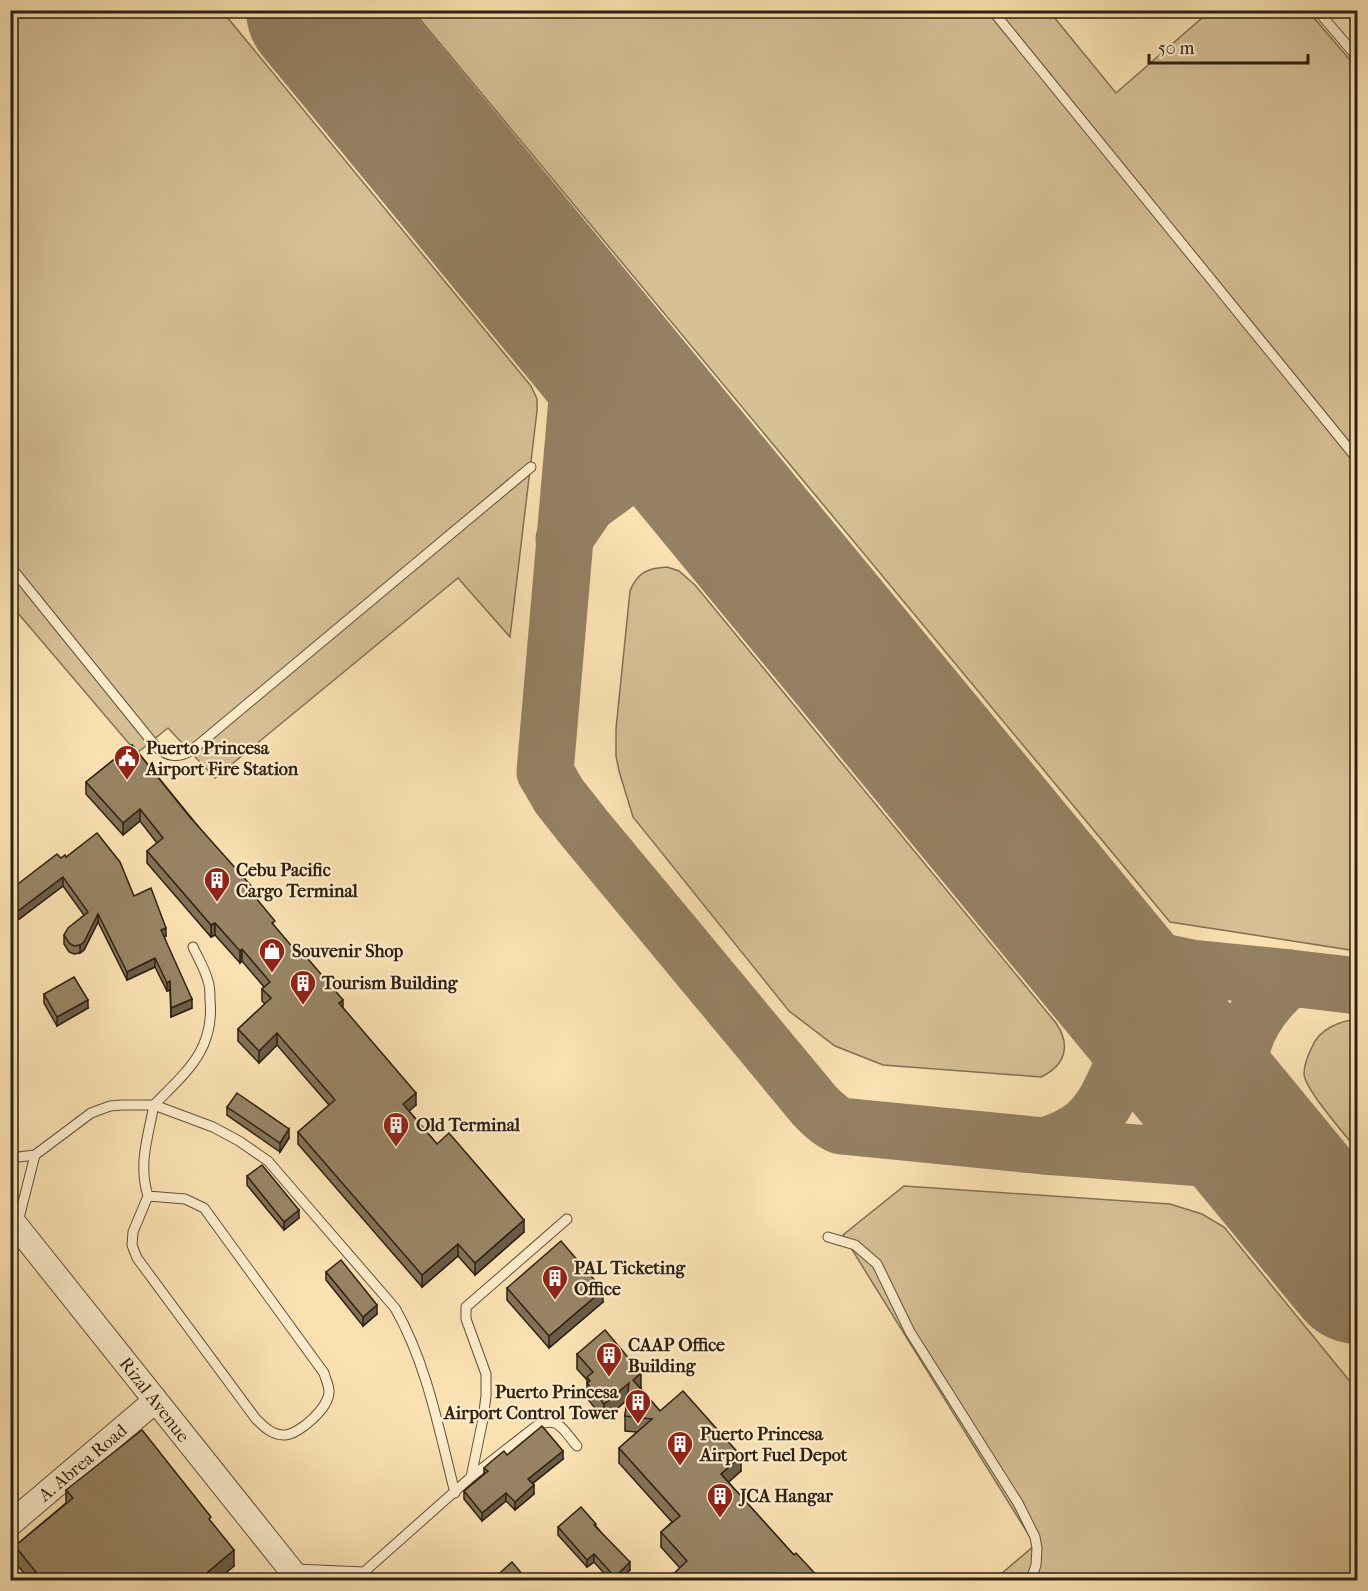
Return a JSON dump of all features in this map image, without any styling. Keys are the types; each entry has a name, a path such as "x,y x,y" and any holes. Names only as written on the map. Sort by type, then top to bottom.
{"street":[{"name":"Rizal Avenue","path":"14,1222 294,1575"},
{"name":"A. Abrea Road","path":"10,1524 155,1401"}],"lane":[{"path":"992,10 1358,460"},
{"path":"1317,10 1358,58"},
{"path":"10,566 157,748 173,757 183,756 531,467"},
{"path":"148,1196 185,1199 204,1208 324,1373 330,1392 325,1404 311,1420 294,1433 274,1434 256,1419 137,1258 132,1245 133,1232 148,1196 144,1183 144,1154 154,1106 200,1055 208,1034 212,1011 209,981 193,947"},
{"path":"10,1158 35,1155 91,1113 116,1106 154,1106 213,1127 268,1161 395,1308 405,1325 419,1357 455,1492"},
{"path":"14,1222 35,1155"},
{"path":"471,1477 483,1419 486,1374 466,1319 466,1307 567,1219"},
{"path":"828,1238 855,1245 877,1264 910,1332 1018,1503 1035,1537 1036,1565 1031,1581"},
{"path":"294,1575 363,1576 471,1477 543,1422 551,1421 558,1424 577,1446"}],"shaded area":[{"path":"10,11 222,11 531,386 537,399 537,411 510,637 458,578 215,778 168,728 137,753 11,605"},
{"path":"413,11 1049,11 1116,93 1210,11 1308,11 1357,68 1357,951 1170,922"},
{"path":"667,567 679,571 695,585 1056,1023 1064,1039 1064,1054 1056,1067 1041,1077 883,1065 835,1046 789,1011 633,817 616,756 616,729 630,591 636,580 644,573"},
{"path":"1358,1019 1357,1150 1311,1091 1304,1074 1308,1056 1320,1035 1337,1024"},
{"path":"904,1186 1170,1204 1202,1214 1224,1227 1357,1390 1357,1580 994,1580 1035,1545 843,1235"}],"building":[{"path":"132,745 189,816 254,889 251,892 275,921 272,923 300,956 303,953 343,1000 339,1003 416,1093 403,1104 437,1144 449,1133 524,1220 475,1263 458,1244 422,1275 298,1132 335,1100 277,1033 259,1051 238,1029 271,998 262,989 270,982 242,949 240,951 215,923 211,925 147,851 163,838 140,809 123,823 86,782"},
{"path":"97,833 120,862 134,896 151,888 166,928 161,930 192,999 171,1008 170,981 167,983 155,958 127,972 98,914 84,942 74,946 69,943 64,935 68,928 88,912 63,877 10,917 10,890 57,854 61,858 65,855 66,857"},
{"path":"74,977 88,1000 57,1017 44,994"},
{"path":"237,1093 289,1129 280,1143 227,1107"},
{"path":"262,1165 299,1210 284,1222 247,1176"},
{"name":"PAL Ticketing Office","path":"561,1241 603,1290 549,1336 507,1288"},
{"path":"341,1260 377,1305 363,1317 326,1272"},
{"path":"605,1330 641,1373 633,1380 660,1411 683,1391 741,1456 721,1474 794,1555 796,1553 822,1581 666,1581 687,1561 661,1532 680,1516 619,1448 652,1419 625,1416 629,1383 604,1404 587,1383 590,1381 587,1377 593,1372 577,1354"},
{"path":"542,1426 563,1451 528,1479 534,1485 515,1502 506,1493 482,1513 464,1491 488,1471 484,1468 493,1460 504,1451 507,1455"},
{"path":"142,1430 211,1517 209,1519 234,1550 197,1581 139,1581 137,1578 135,1581 43,1581 15,1546 73,1498 66,1490"},
{"path":"581,1507 596,1524 594,1525 630,1562 615,1577 594,1554 587,1560 558,1527"},
{"path":"512,1562 528,1581 491,1581"}],"taxiway":[{"path":"577,325 579,376 545,772 559,796 585,829 814,1105 826,1117 841,1126 1044,1146 1268,1163"},
{"path":"564,539 588,504 621,480 690,461"},
{"path":"1090,947 1191,968 1358,986"},
{"path":"1044,1146 1086,1126 1100,1110 1119,1072 1123,1053 1112,974"},
{"path":"1268,1163 1240,1117 1236,1101 1236,1077 1243,1044 1254,1019 1269,998 1290,978"}],"runway":[{"path":"318,10 1358,1272"}],"place":[{"name":"Puerto Princesa Airport Fire Station","path":"127,781"},
{"name":"Cebu Pacific Cargo Terminal","path":"217,903"},
{"name":"Souvenir Shop","path":"272,974"},
{"name":"Tourism Building","path":"303,1006"},
{"name":"Old Terminal","path":"396,1148"},
{"name":"PAL Ticketing Office","path":"555,1301"},
{"name":"CAAP Office Building","path":"609,1378"},
{"name":"Puerto Princesa Airport Control Tower","path":"638,1425"},
{"name":"Puerto Princesa Airport Fuel Depot","path":"680,1467"},
{"name":"JCA Hangar","path":"720,1519"}]}
